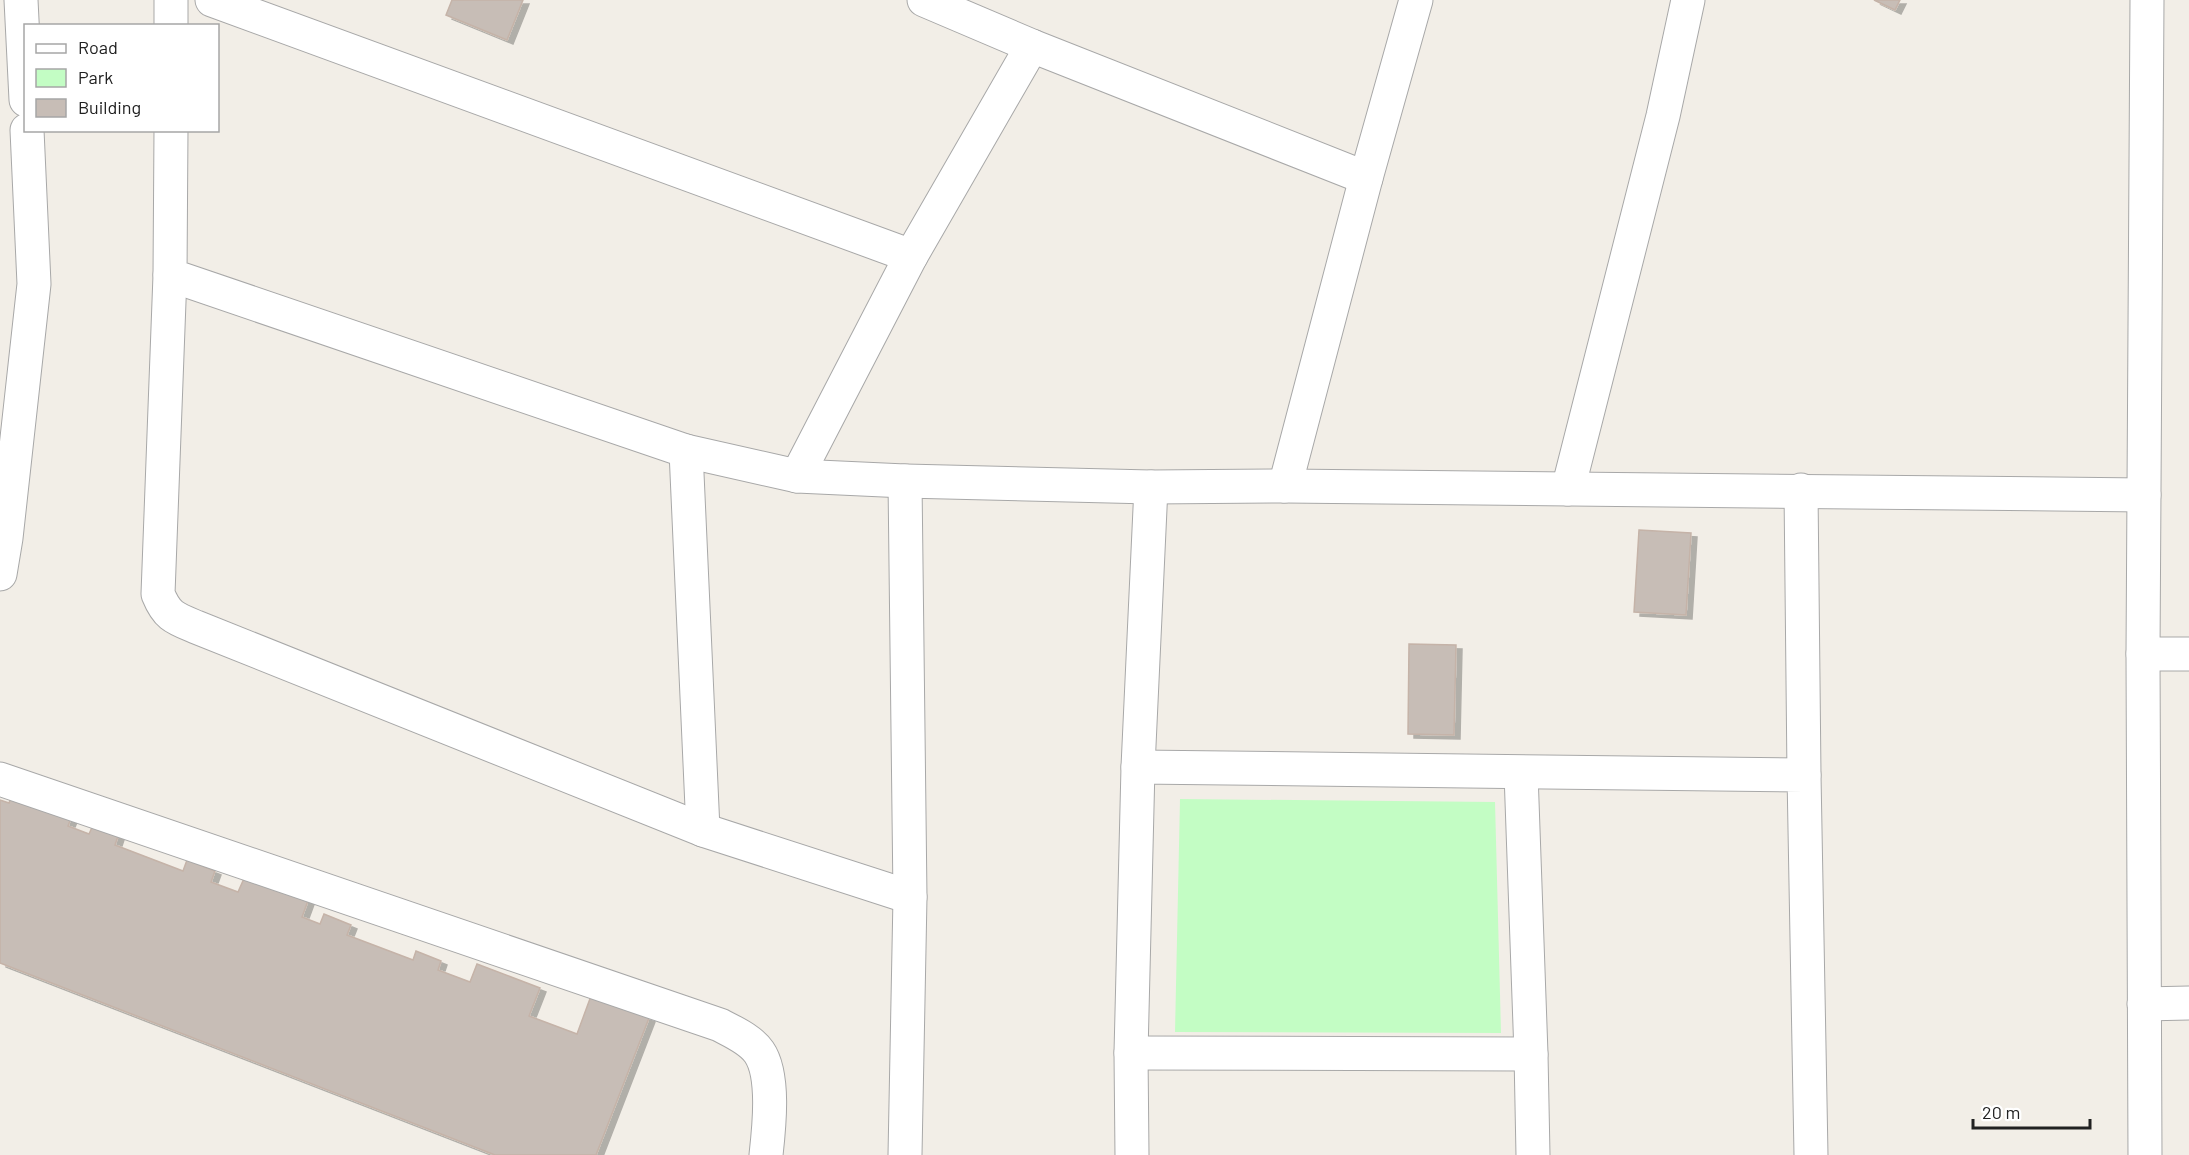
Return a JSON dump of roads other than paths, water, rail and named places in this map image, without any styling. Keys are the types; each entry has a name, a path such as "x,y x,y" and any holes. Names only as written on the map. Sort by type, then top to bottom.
{"street":[{"path":"21,0 24,60"},
{"path":"171,0 171,24"},
{"path":"212,0 911,256"},
{"path":"924,0 1032,46 1366,178"},
{"path":"1285,486 1366,178 1416,0"},
{"path":"1568,489 1663,116 1688,0"},
{"path":"2145,1155 2143,654 2146,0"},
{"path":"797,476 911,256 1032,46"},
{"path":"0,574 34,284 27,132"},
{"path":"171,132 170,275 158,594 164,610 178,620 195,627 703,830 910,897"},
{"path":"170,275 686,451 797,476 1151,488 1285,486 2144,495"},
{"path":"686,451 703,830"},
{"path":"905,481 910,897 905,1155"},
{"path":"1132,1155 1131,1053 1138,767 1151,488"},
{"path":"1801,490 1811,1155"},
{"path":"2143,654 2189,654"},
{"path":"1138,767 1521,773 1804,774"},
{"path":"1521,773 1533,1155"},
{"path":"0,779 720,1025 741,1036 758,1051 767,1071 766,1155"},
{"path":"2144,1004 2189,1003"},
{"path":"1131,1053 1531,1054"}]}
